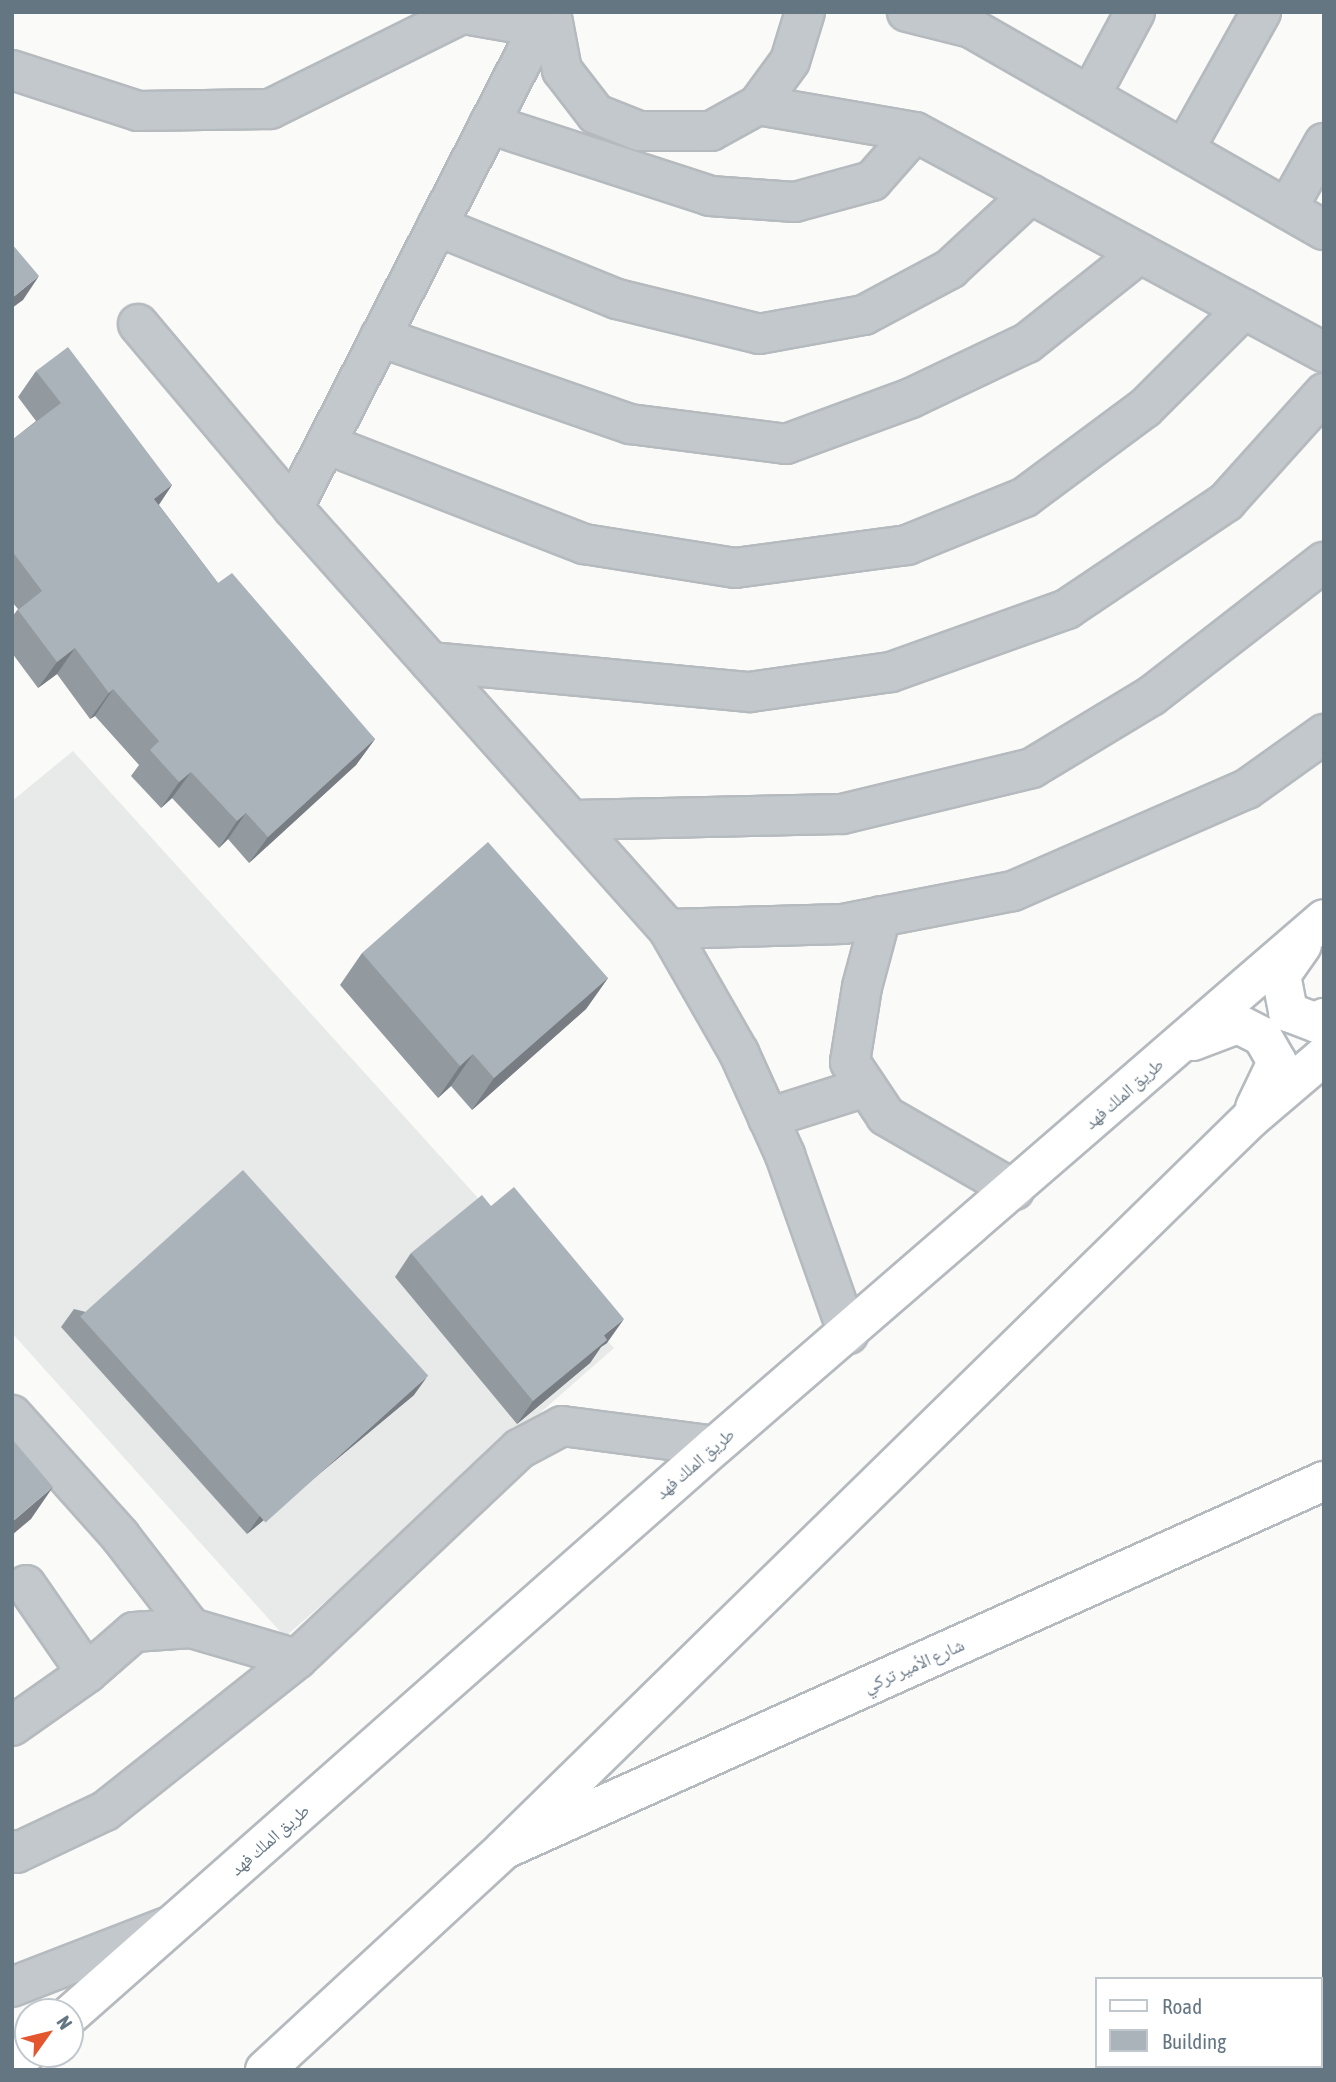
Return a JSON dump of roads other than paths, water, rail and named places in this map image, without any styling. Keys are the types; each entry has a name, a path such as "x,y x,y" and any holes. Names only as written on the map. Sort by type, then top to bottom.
{"main road":[{"path":"1320,922 1281,975 1289,1012 1317,1023 1324,1018"},
{"name":"طريق الملك فهد","path":"84,2003 715,1446 848,1334 1320,922"},
{"path":"1159,1063 1200,1037 1238,1024 1262,1036 1278,1062 1250,1119"},
{"path":"265,2070 503,1850 1250,1119 1324,1056"},
{"name":"شارع الأمير تركي","path":"503,1850 1324,1481"}],"street":[{"path":"545,20 562,70 596,114 639,131 711,131 758,105 790,61 805,12"},
{"path":"906,12 976,20 1090,96 1324,230"},
{"path":"1090,96 1135,12"},
{"path":"1184,150 1261,12"},
{"path":"12,70 138,111 270,109 464,13 545,20"},
{"path":"293,508 545,20"},
{"path":"758,105 915,132 1324,352"},
{"path":"489,124 710,196 795,202 872,181 915,132"},
{"path":"1287,209 1324,143"},
{"path":"437,226 617,299 760,334 864,315 950,269 1031,194"},
{"path":"380,337 630,424 786,444 911,398 1027,343 1140,253"},
{"path":"326,444 584,544 735,568 907,545 1025,497 1145,408 1244,309"},
{"path":"138,324 293,508 668,929 739,1053 768,1118 848,1334"},
{"path":"430,663 750,692 891,672 1067,610 1226,502 1324,393"},
{"path":"571,820 842,814 1032,768 1151,696 1324,562"},
{"path":"668,929 842,924 1013,891 1247,789 1324,734"},
{"path":"881,916 862,987 850,1062 886,1116 1014,1190"},
{"path":"768,1118 866,1087"},
{"path":"12,1415 120,1536 191,1628"},
{"path":"12,1850 16,1853 105,1811 297,1659 476,1486 519,1449 562,1426 715,1446"},
{"path":"26,1585 87,1673"},
{"path":"12,1726 87,1673 134,1632 191,1628 297,1659"},
{"path":"12,1987 174,1923"}]}
